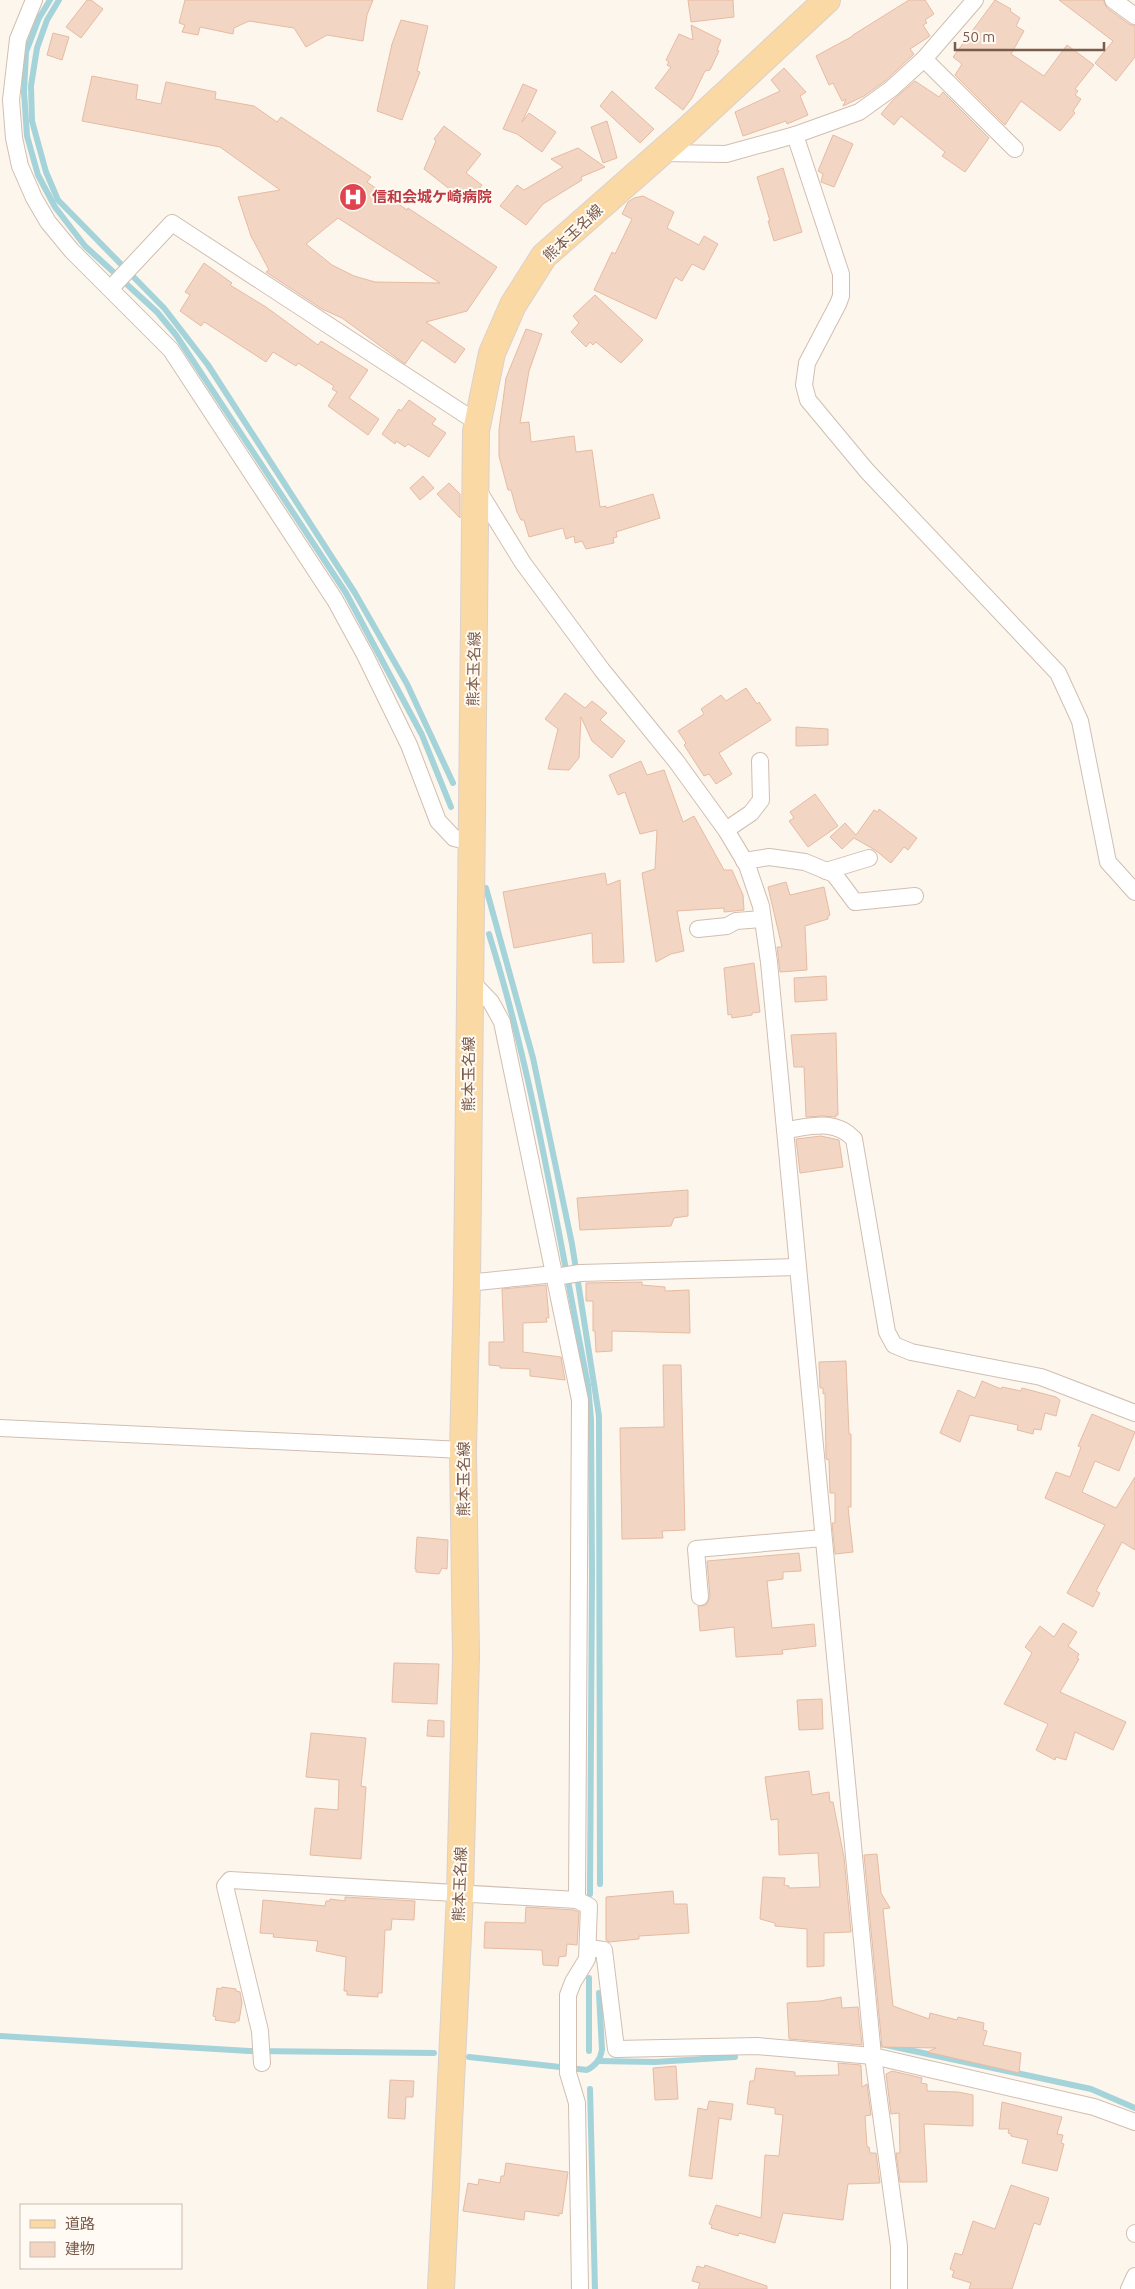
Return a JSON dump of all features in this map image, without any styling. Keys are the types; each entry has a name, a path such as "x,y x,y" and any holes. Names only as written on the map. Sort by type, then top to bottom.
{"main road":[{"name":"熊本玉名線","path":"441,2289 460,1894 466,1656 463,1450 468,1283 475,673 475,486 478,423 492,353 513,305 544,256 661,153 827,0"}],"street":[{"path":"34,0 18,39 11,100 14,138 20,166 48,222 72,251 171,350 335,600 366,655 409,745 438,820 454,838 472,842"},
{"path":"661,153 726,154 795,135 859,112 891,90 924,59 974,0"},
{"path":"1113,0 1135,16"},
{"path":"924,59 1015,149"},
{"path":"795,135 841,274 838,304 807,363 804,385 808,400 867,471 1058,673 1080,721 1108,862 1135,892"},
{"path":"111,288 172,223 478,423"},
{"path":"475,486 528,570 602,670 676,761 726,830 744,860 761,906 785,1130 873,2056 899,2246 899,2289"},
{"path":"726,830 752,813 761,800 760,761"},
{"path":"744,860 769,857 805,862 834,874 856,902 915,896"},
{"path":"826,871 868,858"},
{"path":"698,929 727,926 736,921 762,919"},
{"path":"470,980 491,1002 502,1022 557,1275 580,1400 577,1900"},
{"path":"785,1130 832,1125 847,1131 854,1139 886,1332 894,1345 910,1352 1041,1377 1135,1413"},
{"path":"468,1283 580,1273 797,1266"},
{"path":"0,1428 463,1450"},
{"path":"700,1597 696,1549 823,1538"},
{"path":"261,2054 260,2031 225,1886 230,1880 577,1900 589,1906 588,1959 573,1982 568,1995 567,2066 577,2103 580,2289"},
{"path":"588,1948 604,1950 616,2049 757,2046 873,2056 1094,2107 1135,2122"},
{"path":"1129,2289 1135,2276"}],"building":[{"path":"87,0 91,0 103,9 81,38 66,27"},
{"path":"185,0 373,0 367,15 363,41 327,35 306,47 294,28 249,21 234,28 233,34 200,27 198,35 182,32 185,25 179,23"},
{"path":"688,0 733,0 734,17 691,22"},
{"path":"909,0 925,0 934,14 925,20 927,23 923,25 930,36 910,49 914,54 885,81 864,96 843,106 846,99 842,101 833,83 829,85 816,56 853,36"},
{"path":"995,0 1011,9 1010,11 1020,18 1016,26 1024,31 1011,54 1044,76 1067,45 1094,65 1075,89 1078,91 1075,95 1081,99 1073,111 1075,113 1060,131 1021,101 1005,125 955,75 962,64 953,57"},
{"path":"1059,0 1103,0 1107,8 1129,24 1135,26 1135,57 1116,81 1095,63 1113,41"},
{"path":"401,20 428,26 417,71 420,72 402,120 377,111 392,44"},
{"path":"691,25 721,40 717,50 719,51 710,70 705,71 692,98 683,110 655,88 671,67 667,65 669,62 666,60 679,34 693,40"},
{"path":"53,33 69,37 62,60 47,55"},
{"path":"784,68 806,92 800,96 808,115 787,124 786,121 743,136 735,112 780,91 771,80"},
{"path":"92,76 138,85 136,99 161,104 166,82 216,92 215,99 254,106 277,122 281,117 371,177 367,182 407,210 408,208 497,267 467,311 426,322 465,349 455,363 422,340 405,364 342,318 322,309 266,272 269,270 251,236 238,197 280,190 220,147 82,121","holes":["338,218 440,283 375,282 354,276 332,265 306,244"]},
{"path":"915,81 939,97 943,92 989,138 965,172 942,156 945,152 901,116 894,125 881,114 892,101"},
{"path":"523,84 537,90 522,122 529,113 556,132 542,152 517,134 503,129"},
{"path":"612,91 654,129 640,143 600,106"},
{"path":"607,121 617,158 603,163 591,127"},
{"path":"444,126 481,154 466,173 482,185 470,201 454,189 452,191 424,169 436,141 434,139"},
{"path":"833,135 853,144 834,187 821,182 823,174 818,171"},
{"path":"578,148 605,167 581,177 582,180 543,204 526,225 500,206 517,185 524,190 563,167 551,159"},
{"path":"783,168 802,232 774,241 757,177"},
{"path":"643,196 674,212 667,228 699,245 704,236 718,244 704,270 692,264 682,281 675,277 656,319 594,290 612,252 615,254 632,219 622,214 628,202"},
{"path":"204,263 232,283 230,285 266,307 318,345 321,341 368,370 349,398 379,419 368,435 328,406 337,392 332,389 334,386 298,363 296,366 273,352 266,362 206,323 204,322 201,326 180,311 190,295 185,292"},
{"path":"595,295 643,340 621,363 596,342 593,345 590,342 586,347 571,332 579,323 573,316"},
{"path":"526,329 542,334 529,371 520,423 529,422 531,442 574,436 576,452 592,450 600,507 606,506 606,508 653,494 660,518 616,532 617,537 613,538 614,543 586,549 582,541 575,543 574,536 566,539 563,528 529,537 524,520 521,520 517,512 511,490 508,490 499,456 499,430 506,378"},
{"path":"409,400 436,419 432,424 446,433 429,457 408,444 405,447 396,441 395,444 382,434 399,409 401,411"},
{"path":"423,476 434,488 420,500 410,488"},
{"path":"449,483 460,494 460,518 437,494"},
{"path":"746,688 757,704 759,702 771,720 719,753 732,774 716,784 709,774 704,776 684,745 686,743 678,731 704,714 701,709 721,695 726,701"},
{"path":"565,693 585,708 592,701 607,713 600,720 625,741 612,758 592,741 581,717 579,758 569,770 548,769 558,729 545,719"},
{"path":"796,727 828,729 828,745 796,746"},
{"path":"641,761 647,775 664,770 683,822 694,816 724,870 732,870 743,895 744,910 724,912 724,908 677,911 684,951 671,954 656,962 642,873 655,869 657,830 640,834 625,792 618,795 609,775"},
{"path":"815,794 838,826 808,847 789,821 794,818 790,812"},
{"path":"879,809 917,838 908,850 904,847 891,863 875,850 854,838 842,849 830,837 845,823 856,835 874,810 878,812"},
{"path":"605,873 607,885 620,880 624,962 593,963 592,933 514,948 503,892"},
{"path":"786,882 790,895 824,887 830,915 828,919 805,926 807,970 780,972 777,947 782,947 768,887"},
{"path":"754,963 760,1012 732,1018 731,1014 728,1015 724,968"},
{"path":"826,976 827,1000 795,1002 794,978"},
{"path":"836,1033 838,1115 836,1117 806,1117 804,1067 794,1067 791,1035"},
{"path":"821,1136 839,1140 843,1167 800,1173 796,1139"},
{"path":"688,1190 688,1216 674,1218 671,1226 580,1230 577,1198"},
{"path":"642,1282 642,1285 665,1287 665,1291 689,1290 690,1333 612,1331 612,1351 596,1352 595,1331 593,1331 593,1301 586,1301 586,1283"},
{"path":"546,1285 549,1318 546,1318 547,1322 523,1323 523,1352 561,1357 565,1380 530,1376 530,1369 500,1368 500,1366 489,1365 489,1342 504,1342 502,1289"},
{"path":"846,1361 849,1434 851,1434 851,1507 848,1507 853,1552 835,1554 832,1523 835,1523 835,1493 830,1493 829,1460 826,1459 825,1393 823,1394 823,1388 820,1388 819,1362"},
{"path":"663,1365 681,1365 685,1530 662,1531 663,1538 622,1539 620,1428 664,1427"},
{"path":"982,1381 1001,1389 1002,1387 1021,1391 1022,1388 1056,1397 1060,1400 1056,1416 1045,1413 1041,1430 1034,1429 1033,1434 1017,1430 1018,1425 970,1415 960,1442 940,1433 958,1390 975,1398"},
{"path":"1092,1414 1135,1432 1119,1471 1095,1461 1082,1492 1116,1508 1135,1477 1135,1550 1122,1542 1096,1591 1100,1593 1093,1607 1067,1593 1105,1525 1045,1498 1056,1472 1070,1477 1081,1447 1078,1446"},
{"path":"417,1537 448,1540 447,1569 442,1568 439,1574 416,1572"},
{"path":"799,1553 801,1571 783,1572 783,1579 767,1581 772,1628 814,1624 816,1646 782,1650 783,1654 736,1657 734,1627 700,1631 698,1606 706,1605 710,1597 707,1561"},
{"path":"1063,1623 1077,1632 1068,1646 1079,1654 1077,1658 1079,1659 1060,1692 1126,1722 1113,1750 1075,1732 1066,1760 1056,1757 1055,1760 1036,1750 1048,1724 1004,1704 1032,1653 1025,1647 1040,1626 1054,1637"},
{"path":"394,1663 439,1664 437,1704 392,1702"},
{"path":"822,1699 823,1729 799,1730 797,1700"},
{"path":"428,1720 444,1721 444,1737 427,1736"},
{"path":"311,1733 366,1738 361,1786 366,1787 361,1859 310,1855 315,1808 338,1810 339,1780 306,1777"},
{"path":"809,1771 812,1795 829,1792 830,1802 833,1802 844,1857 851,1932 824,1933 824,1966 807,1967 807,1929 775,1926 775,1923 760,1919 763,1877 785,1878 784,1885 789,1886 789,1888 820,1887 818,1853 779,1855 778,1819 771,1820 765,1777"},
{"path":"877,1854 881,1893 890,1908 883,1909 893,2006 929,2019 930,2013 957,2020 958,2017 984,2023 983,2030 987,2031 983,2045 1021,2053 1019,2073 927,2052 936,2048 882,2047 864,1855"},
{"path":"673,1891 674,1904 687,1904 689,1933 639,1936 639,1939 609,1942 606,1940 606,1897"},
{"path":"345,1897 415,1901 414,1920 392,1919 391,1930 385,1930 382,1993 378,1993 378,1997 347,1995 347,1991 344,1991 346,1957 316,1951 318,1941 273,1937 274,1934 260,1933 263,1900 325,1906 326,1901 330,1901 330,1899 345,1901"},
{"path":"526,1907 574,1910 579,1912 577,1945 567,1944 566,1956 559,1957 558,1966 543,1965 542,1950 484,1948 485,1922 525,1923"},
{"path":"222,1987 236,1989 236,1991 240,1992 242,2003 239,2021 235,2023 215,2020 216,2017 213,2016 217,1988 221,1989"},
{"path":"841,1997 842,2008 858,2007 862,2045 789,2039 787,2003 820,2001"},
{"path":"838,2063 861,2065 862,2087 867,2084 871,2115 865,2116 867,2147 869,2147 870,2153 876,2153 880,2183 848,2184 843,2220 783,2213 775,2243 739,2233 738,2236 711,2228 712,2225 709,2224 716,2205 761,2218 765,2155 779,2156 783,2115 775,2114 775,2108 747,2104 750,2081 754,2081 756,2068 795,2072 795,2076 839,2075"},
{"path":"676,2066 678,2099 655,2100 653,2068"},
{"path":"892,2071 922,2078 921,2083 927,2084 927,2091 958,2092 973,2095 973,2126 924,2124 927,2182 900,2182 896,2153 900,2153 899,2113 891,2114 886,2074"},
{"path":"390,2080 414,2081 413,2097 406,2097 405,2119 388,2118"},
{"path":"709,2101 733,2104 731,2120 719,2118 712,2179 689,2176 698,2108 707,2110"},
{"path":"1002,2102 1062,2117 1057,2134 1063,2135 1061,2143 1064,2144 1057,2171 1022,2163 1028,2140 1011,2136 1008,2133 1009,2129 999,2129"},
{"path":"506,2163 568,2172 562,2214 559,2213 559,2216 525,2211 524,2220 463,2211 468,2183 478,2185 479,2179 500,2183 501,2176 504,2176"},
{"path":"1011,2185 1049,2198 1040,2225 1034,2223 1012,2289 969,2289 971,2283 952,2277 954,2271 950,2269 955,2253 962,2255 973,2221 995,2229"},
{"path":"705,2265 767,2286 767,2289 698,2289 700,2283 692,2281 697,2266 704,2268"}],"waterway":[{"path":"50,0 39,18 26,52 24,92 27,136 38,175 55,207 85,246 157,312 176,335 346,593 422,735 451,807"},
{"path":"59,0 47,20 37,48 31,86 32,121 46,172 58,200 164,308 208,365 355,593 407,684 453,783"},
{"path":"486,888 533,1058 572,1244 599,1416 600,1884"},
{"path":"489,934 520,1045 533,1101 588,1385 591,1420 592,1573 590,1894"},
{"path":"589,1978 589,2051"},
{"path":"469,2057 587,2070 597,2062 602,2050 599,1993"},
{"path":"0,2036 249,2051 434,2053"},
{"path":"881,2044 1091,2089 1135,2108"},
{"path":"598,2061 655,2062 735,2057"},
{"path":"590,2089 595,2289"}],"place":[{"name":"信和会城ケ崎病院","path":"353,197"}]}
